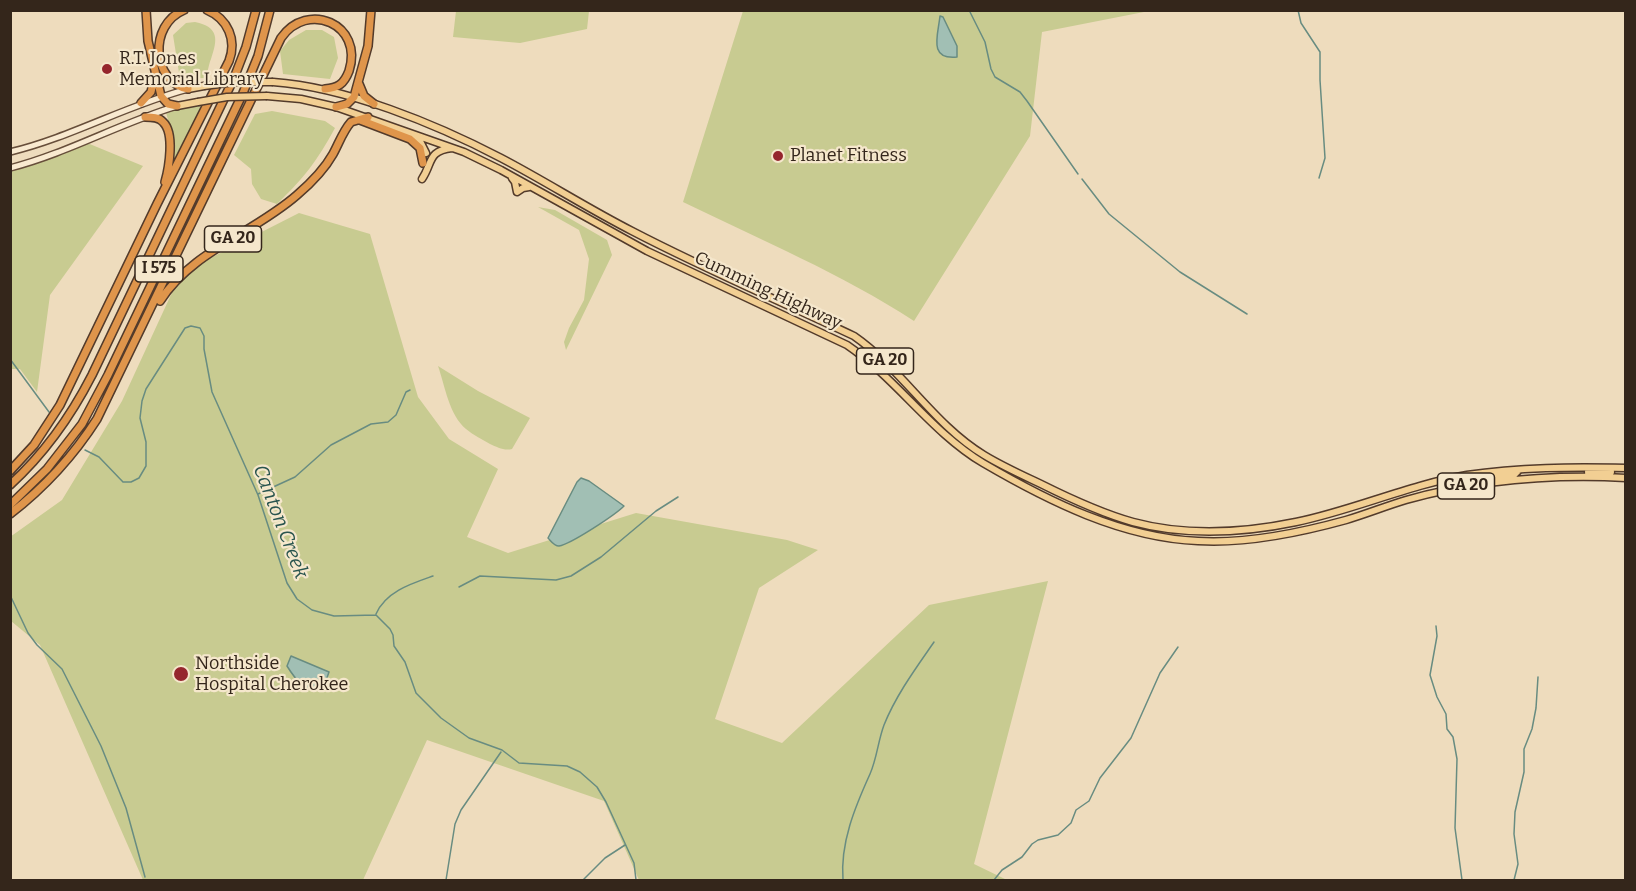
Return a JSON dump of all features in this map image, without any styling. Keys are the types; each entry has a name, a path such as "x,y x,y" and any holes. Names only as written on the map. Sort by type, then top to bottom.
{"highway":[{"path":"146,10 148,41 161,96 168,104 177,106"},
{"path":"184,10 172,17 165,25 161,32 159,48 167,77 177,86 188,89"},
{"path":"10,471 34,445 60,405 232,52 231,37 225,24 207,10"},
{"name":"I 575","path":"10,485 52,440 85,389 234,78 246,47 256,10"},
{"name":"I 575","path":"10,505 47,469 65,447 82,424 99,393 243,93 260,50 270,10"},
{"path":"336,107 347,104 354,97 368,46 371,10"},
{"path":"144,326 281,38 289,27 306,18 322,18 338,25 346,34 351,47 351,65 344,81 338,87 325,89"},
{"path":"141,103 151,92 154,70"},
{"path":"358,82 364,96 374,104"},
{"path":"146,117 164,122 170,144 167,173 157,204"},
{"name":"GA 20","path":"10,514 37,493 83,441 106,404 144,326 164,294 182,274 296,197 321,171 351,122 368,117"},
{"path":"339,143 351,125 361,120 410,139 420,148 423,163"}],"main road":[{"name":"Cumming Highway","path":"188,89 234,82 273,82 325,89 374,104 436,128 500,157 633,232 854,336 873,349 950,431 968,445 1072,499 1143,524 1180,530 1220,531 1297,522 1426,484 1467,475 1519,469 1624,468"},
{"path":"10,152 57,138 141,103 188,89"},
{"name":"Cumming Highway","path":"177,106 227,97 267,96 301,99 368,117 452,147 501,170 647,251 847,345 882,372 960,448 999,472 1068,507 1141,532 1166,538 1208,542 1286,534 1347,519 1404,501 1452,489 1494,482 1546,477 1626,478"},
{"path":"10,168 42,159 177,106"},
{"path":"411,133 420,141 426,153"},
{"path":"422,179 432,156 437,151 452,147"},
{"path":"501,170 515,182 517,192 526,187 533,188"},
{"path":"1546,477 1552,474 1619,472 1624,468"},
{"path":"1452,489 1456,484 1462,482 1514,475 1519,469"},
{"path":"1068,507 1072,499"}],"green space":[{"path":"456,11 589,11 587,29 520,43 453,37"},
{"path":"743,11 1149,11 1042,32 1030,136 914,321 830,273 683,202"},
{"path":"195,22 209,27 215,35 208,71 204,78 180,79 173,35 186,23"},
{"path":"306,30 322,30 334,37 338,58 330,79 283,74 280,51 289,40"},
{"path":"203,105 171,169 170,128 166,112"},
{"path":"272,111 325,121 335,128 309,169 277,204 261,199 252,184 251,169 234,155 255,114"},
{"path":"80,140 143,166 50,295 37,392 20,369 11,369 11,168"},
{"path":"538,207 555,210 607,240 612,255 566,350 564,342 569,328 584,300 589,259 579,230"},
{"path":"299,213 370,234 418,397 449,439 498,469 467,537 508,553 636,513 787,540 818,550 759,588 715,719 782,743 929,605 1048,581 974,864 1007,880 639,880 604,801 427,740 363,880 143,880 40,645 11,621 10,537 62,500 122,401 181,273"},
{"path":"438,366 478,391 530,418 512,449 503,449 490,444 460,423 445,391"}],"water":[{"path":"940,16 943,17 957,46 957,57 942,55 938,50"},
{"path":"581,478 589,481 624,506 582,535 557,546 548,538"},
{"path":"291,656 329,672 323,689 311,689 297,680 287,666"}],"waterway":[{"path":"969,10 985,42 995,77 1020,92 1078,174"},
{"path":"1298,10 1301,23 1320,52 1325,158 1319,178"},
{"path":"1624,10 1626,15"},
{"path":"1082,179 1109,214 1180,272 1247,314"},
{"name":"Canton Creek","path":"85,450 99,457 123,482 131,482 139,478 146,466 146,442 140,418 146,389 185,328 191,326 200,328 204,336 204,349 212,392 258,495 287,583 297,599 312,610 334,616 376,615 390,629 394,646 405,662 416,693 441,718 469,738 502,750 519,763 567,766 580,772 597,787 606,802 634,863 636,880"},
{"name":"Canton Creek","path":"10,359 49,412"},
{"path":"258,494 295,477 331,445 371,424 388,422 396,415 406,392 410,390"},
{"path":"459,587 480,576 556,580 571,576 601,557 656,511 678,497"},
{"path":"376,614 380,606 393,594 433,576"},
{"path":"10,595 28,633 62,669 101,746 126,808 145,877"},
{"path":"1436,626 1437,636 1430,675 1437,697 1446,714 1447,729 1453,737 1457,759 1455,828 1462,880"},
{"path":"843,880 846,839 872,768 884,725 900,692 934,642"},
{"path":"994,880 1002,870 1022,857 1032,844 1038,840 1058,835 1071,823 1076,810 1089,801 1100,778 1131,738 1160,673 1178,647"},
{"path":"1514,880 1518,864 1514,834 1515,812 1524,772 1524,749 1532,729 1536,708 1538,677"},
{"path":"446,880 455,824 461,810 501,752"},
{"path":"583,880 605,858 625,845"}],"place":[{"name":"R.T. Jones Memorial Library","path":"107,69"},
{"name":"Planet Fitness","path":"778,156"},
{"name":"Northside Hospital Cherokee","path":"181,674"}]}
